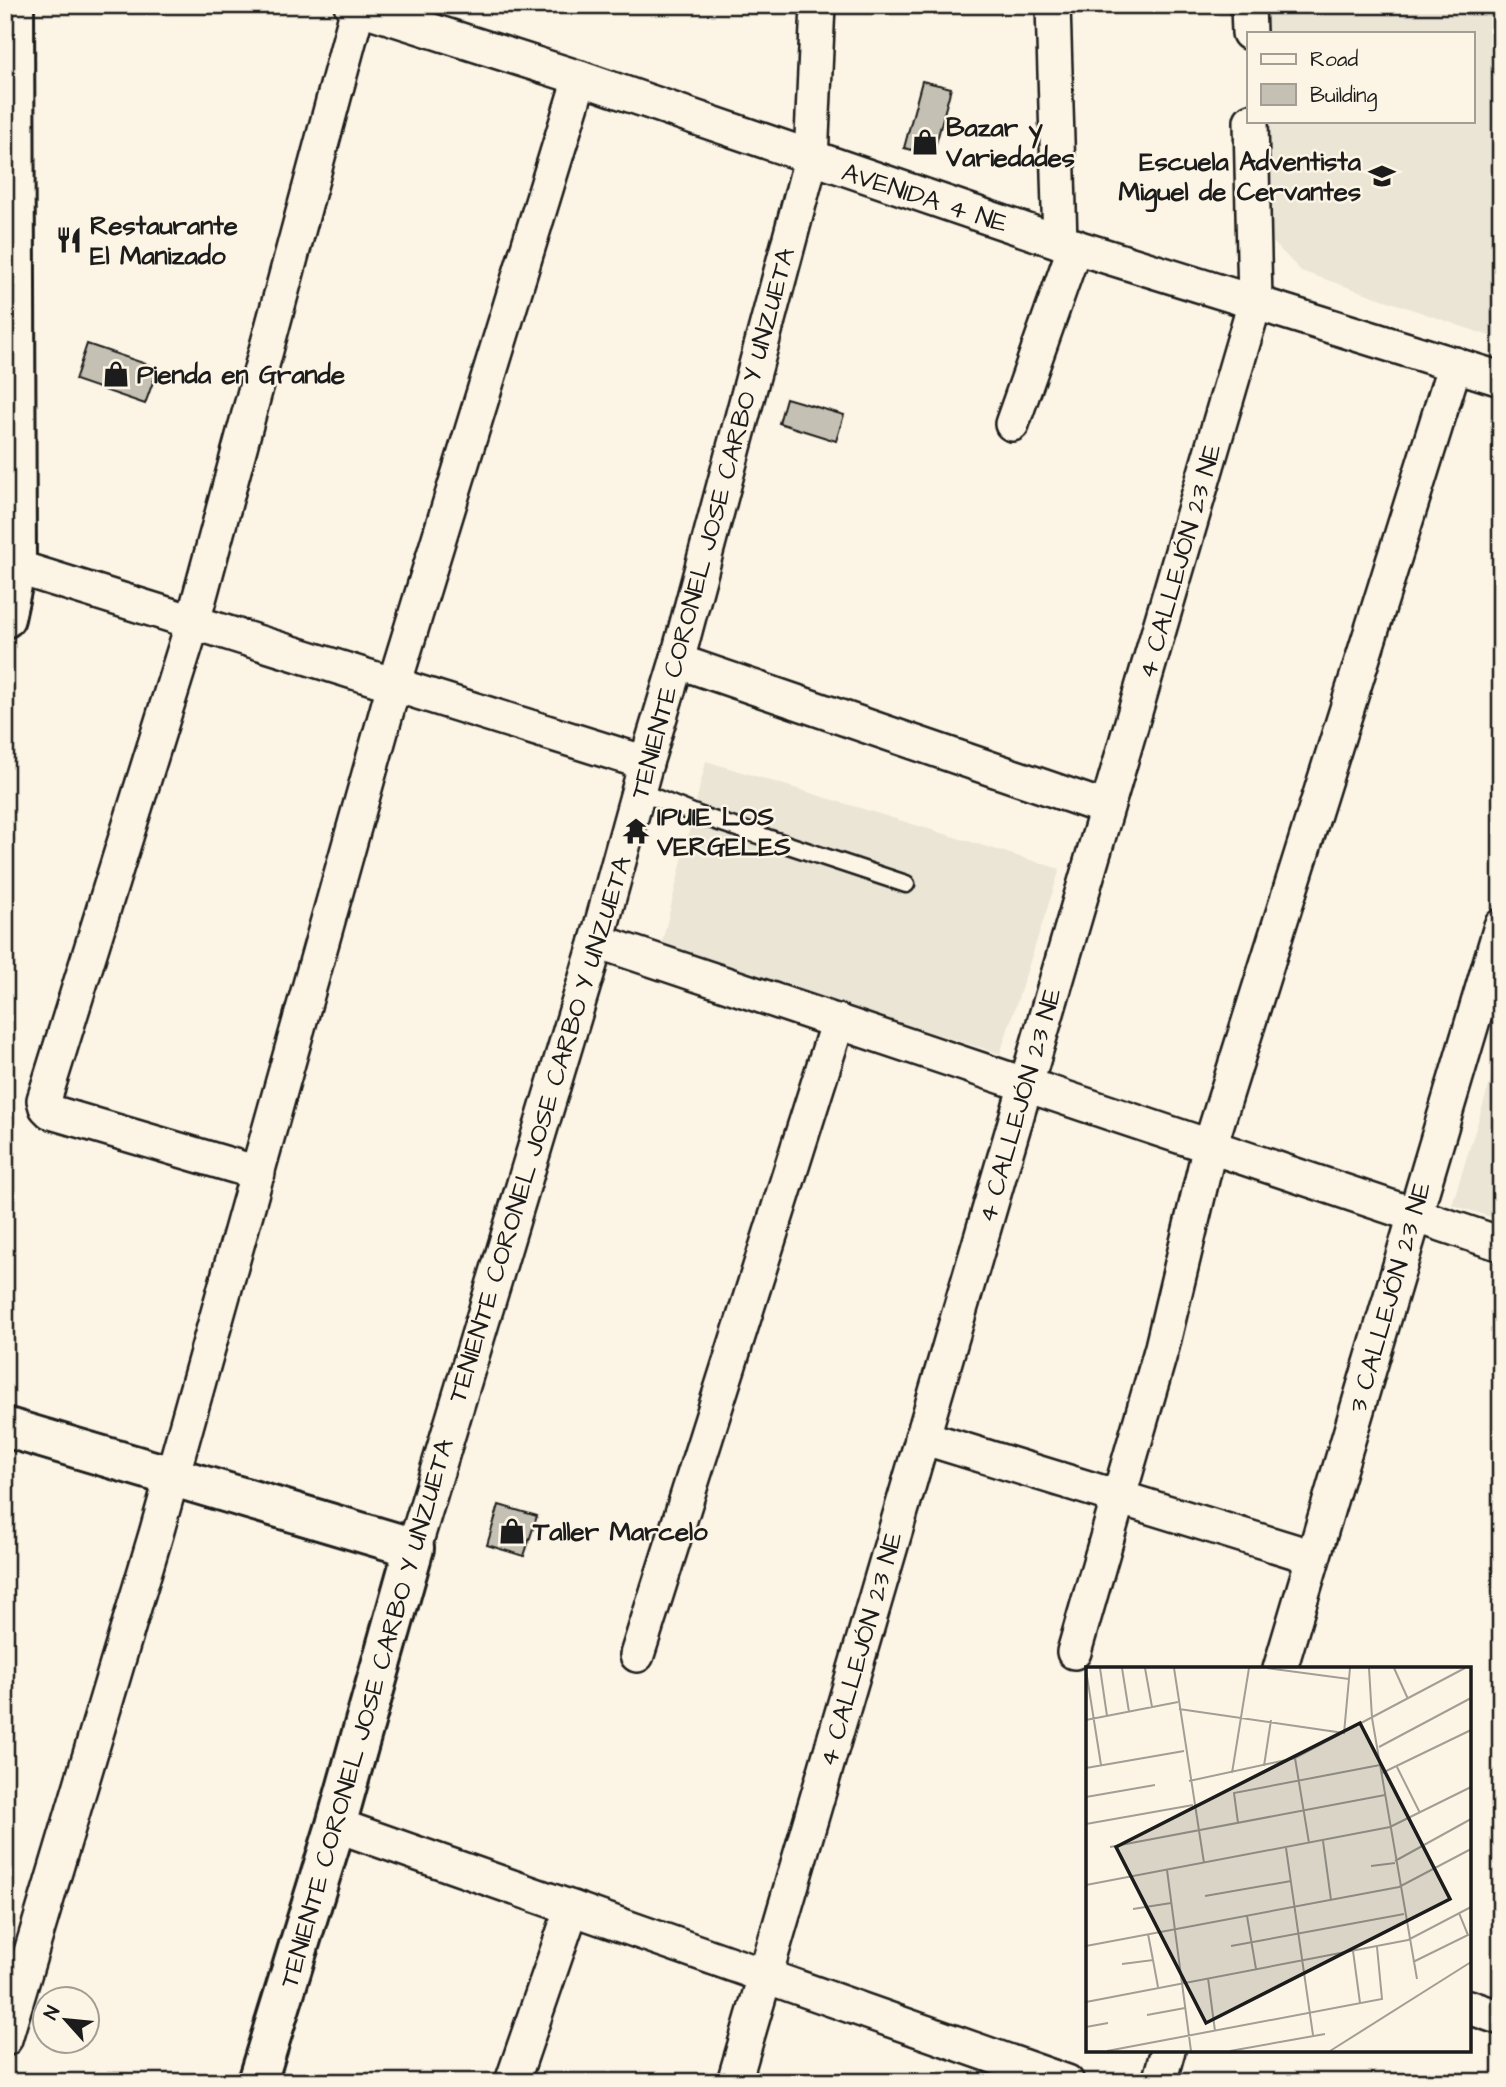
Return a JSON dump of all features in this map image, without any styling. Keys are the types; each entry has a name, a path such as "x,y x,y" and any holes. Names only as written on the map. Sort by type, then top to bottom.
{"street":[{"path":"5,618 16,567 9,146 14,5"},
{"name":"TENIENTE CORONEL JOSE CARBO Y UNZUETA","path":"257,2082 336,1825 414,1548 597,941 677,661 811,159 818,5"},
{"path":"1012,424 1067,244 1053,5"},
{"path":"1248,5 1249,32"},
{"path":"258,1173 51,1112 44,1100 193,622 355,7"},
{"name":"AVENIDA 4 NE","path":"355,7 419,17 580,78 811,159 1067,244 1501,379"},
{"path":"5,2039 173,1475 394,685 580,78"},
{"name":"4 CALLEJÓN 23 NE","path":"734,2082 1255,302 1251,122"},
{"path":"1074,1652 1162,1347 1210,1146 1455,364"},
{"path":"16,567 394,685 642,777"},
{"path":"677,661 1106,808"},
{"name":"3 CALLEJÓN 23 NE","path":"1281,1667 1413,1214 1501,926"},
{"path":"597,941 1501,1244"},
{"path":"637,1655 838,1021"},
{"path":"5,1427 414,1548"},
{"path":"922,1437 1313,1557"},
{"path":"336,1825 1067,2082"},
{"path":"512,2082 572,1908"},
{"path":"1471,2008 1501,2018"},
{"path":"1159,2082 1167,2052"}],"lane":[{"path":"642,777 698,815 906,884"}],"shaded area":[{"name":"Escuela Adventista Miguel de Cervantes","path":"1260,5 1501,5 1501,340 1301,271 1263,232 1262,122 1474,122 1474,32 1260,32"},
{"path":"706,761 1060,869 1000,1054 661,947"},
{"path":"1501,1047 1501,1220 1452,1205"}],"building":[{"path":"922,81 951,88 933,155 904,148"},
{"name":"Pienda en Grande","path":"87,344 158,368 145,404 75,380"},
{"path":"786,398 844,415 836,441 779,423"},
{"name":"Taller Marcelo","path":"499,1505 537,1516 524,1556 487,1545"}],"place":[{"name":"Bazar y Variedades","path":"925,142"},
{"name":"Escuela Adventista Miguel de Cervantes","path":"1382,176"},
{"name":"Restaurante El Manizado","path":"69,240"},
{"name":"Pienda en Grande","path":"116,374"},
{"name":"IPUIE LOS VERGELES","path":"636,831"},
{"name":"Taller Marcelo","path":"512,1531"}]}
